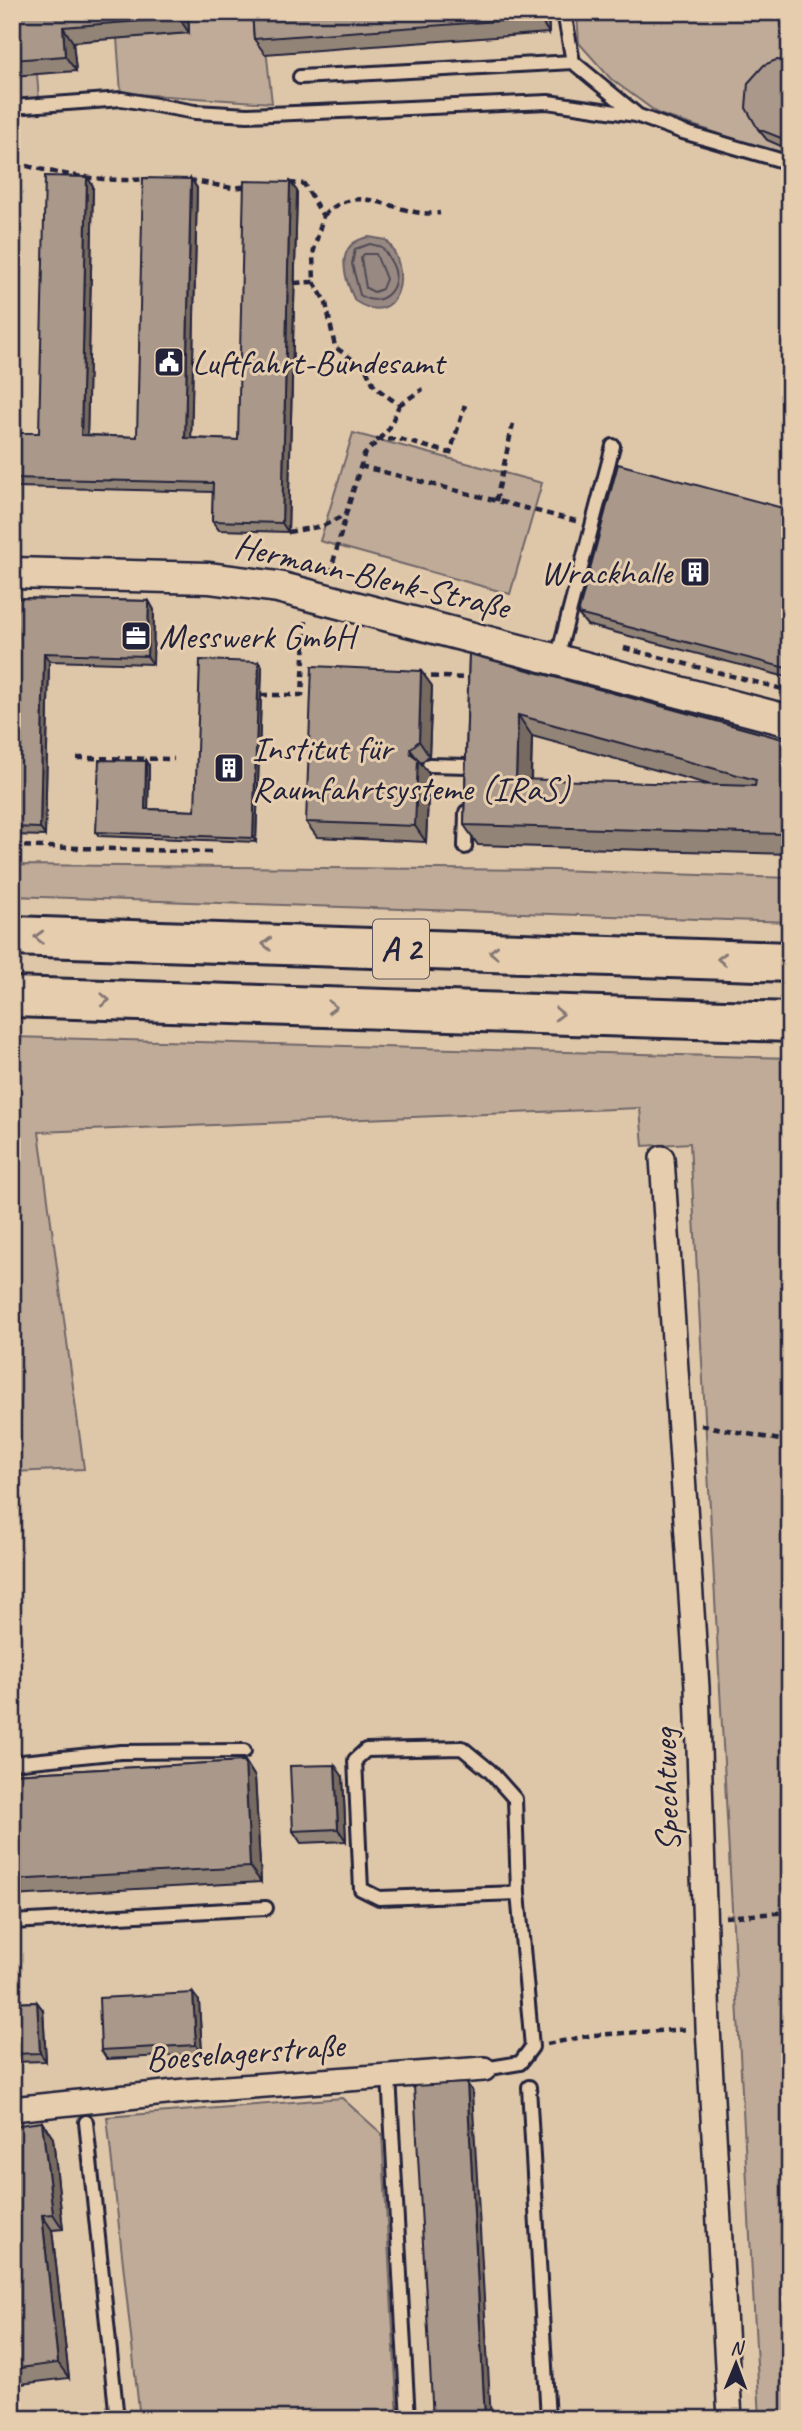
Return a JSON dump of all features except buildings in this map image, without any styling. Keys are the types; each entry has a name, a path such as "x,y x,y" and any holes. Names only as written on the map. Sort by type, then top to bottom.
{"highway":[{"name":"A 2","path":"12,936 790,962"},
{"name":"A 2","path":"12,997 790,1022"}],"street":[{"name":"Hermann-Blenk-Straße","path":"12,573 209,578 278,587 316,612 473,636 790,721"},
{"name":"Spechtweg","path":"662,1158 697,1687 707,1919 708,2027 730,2419"},
{"name":"Boeselagerstraße","path":"12,2109 173,2092 484,2068"}],"lane":[{"path":"564,12 573,62 636,115"},
{"path":"300,77 573,62"},
{"path":"12,107 122,99 195,112 248,115 548,102 636,115 683,132 790,163"},
{"path":"557,659 613,446"},
{"path":"471,678 473,636"},
{"path":"429,765 468,766"},
{"path":"465,847 467,793"},
{"path":"484,2068 520,2063 533,2048 518,1893 515,1799 490,1771 462,1748 442,1746 366,1750 355,1759 361,1889 379,1898 518,1893"},
{"path":"12,1763 121,1752 244,1751"},
{"path":"12,1922 266,1908"},
{"path":"388,2076 408,2419"},
{"path":"529,2087 548,2419"},
{"path":"86,2122 117,2419"}],"path":[{"path":"15,163 74,176 114,181 155,179"},
{"path":"183,179 210,181 232,188 256,186"},
{"path":"283,183 304,184 323,216"},
{"path":"399,405 375,387 366,369 335,347 326,303 314,282 313,254 323,216 338,201 353,199 440,213"},
{"path":"294,283 314,282"},
{"path":"261,695 302,695 316,612 363,455 389,429 399,405 423,389"},
{"path":"376,440 399,439 450,453 465,405"},
{"path":"496,501 514,419"},
{"path":"360,466 592,525"},
{"path":"288,532 323,526 346,514"},
{"path":"296,616 316,612"},
{"path":"407,675 471,678"},
{"path":"76,758 174,760"},
{"path":"12,846 214,852"},
{"path":"680,1422 790,1442"},
{"path":"707,1919 790,1912"},
{"path":"533,2048 593,2035 708,2027"}],"shaded area":[{"path":"188,12 262,12 272,103 121,93 117,38 189,33"},
{"path":"577,12 790,12 790,157 659,114 611,79 579,43"},
{"path":"37,74 39,100 12,102 12,76"},
{"path":"353,433 542,483 510,594 320,541"},
{"path":"12,865 555,870 790,878 790,922 12,896"},
{"path":"12,1037 790,1058 790,2419 760,2419 690,1143 643,1146 640,1108 39,1132 84,1469 12,1472"},
{"path":"342,2098 382,2134 398,2419 140,2419 107,2117"}],"water":[{"path":"369,237 386,240 395,253 399,267 398,293 392,303 382,308 370,308 355,301 345,271 344,262 350,246"}],"place":[{"name":"Luftfahrt-Bundesamt","path":"169,362"},
{"name":"Wrackhalle","path":"695,572"},
{"name":"Messwerk GmbH","path":"136,636"},
{"name":"Institut für Raumfahrtsysteme (IRaS)","path":"229,768"}]}
